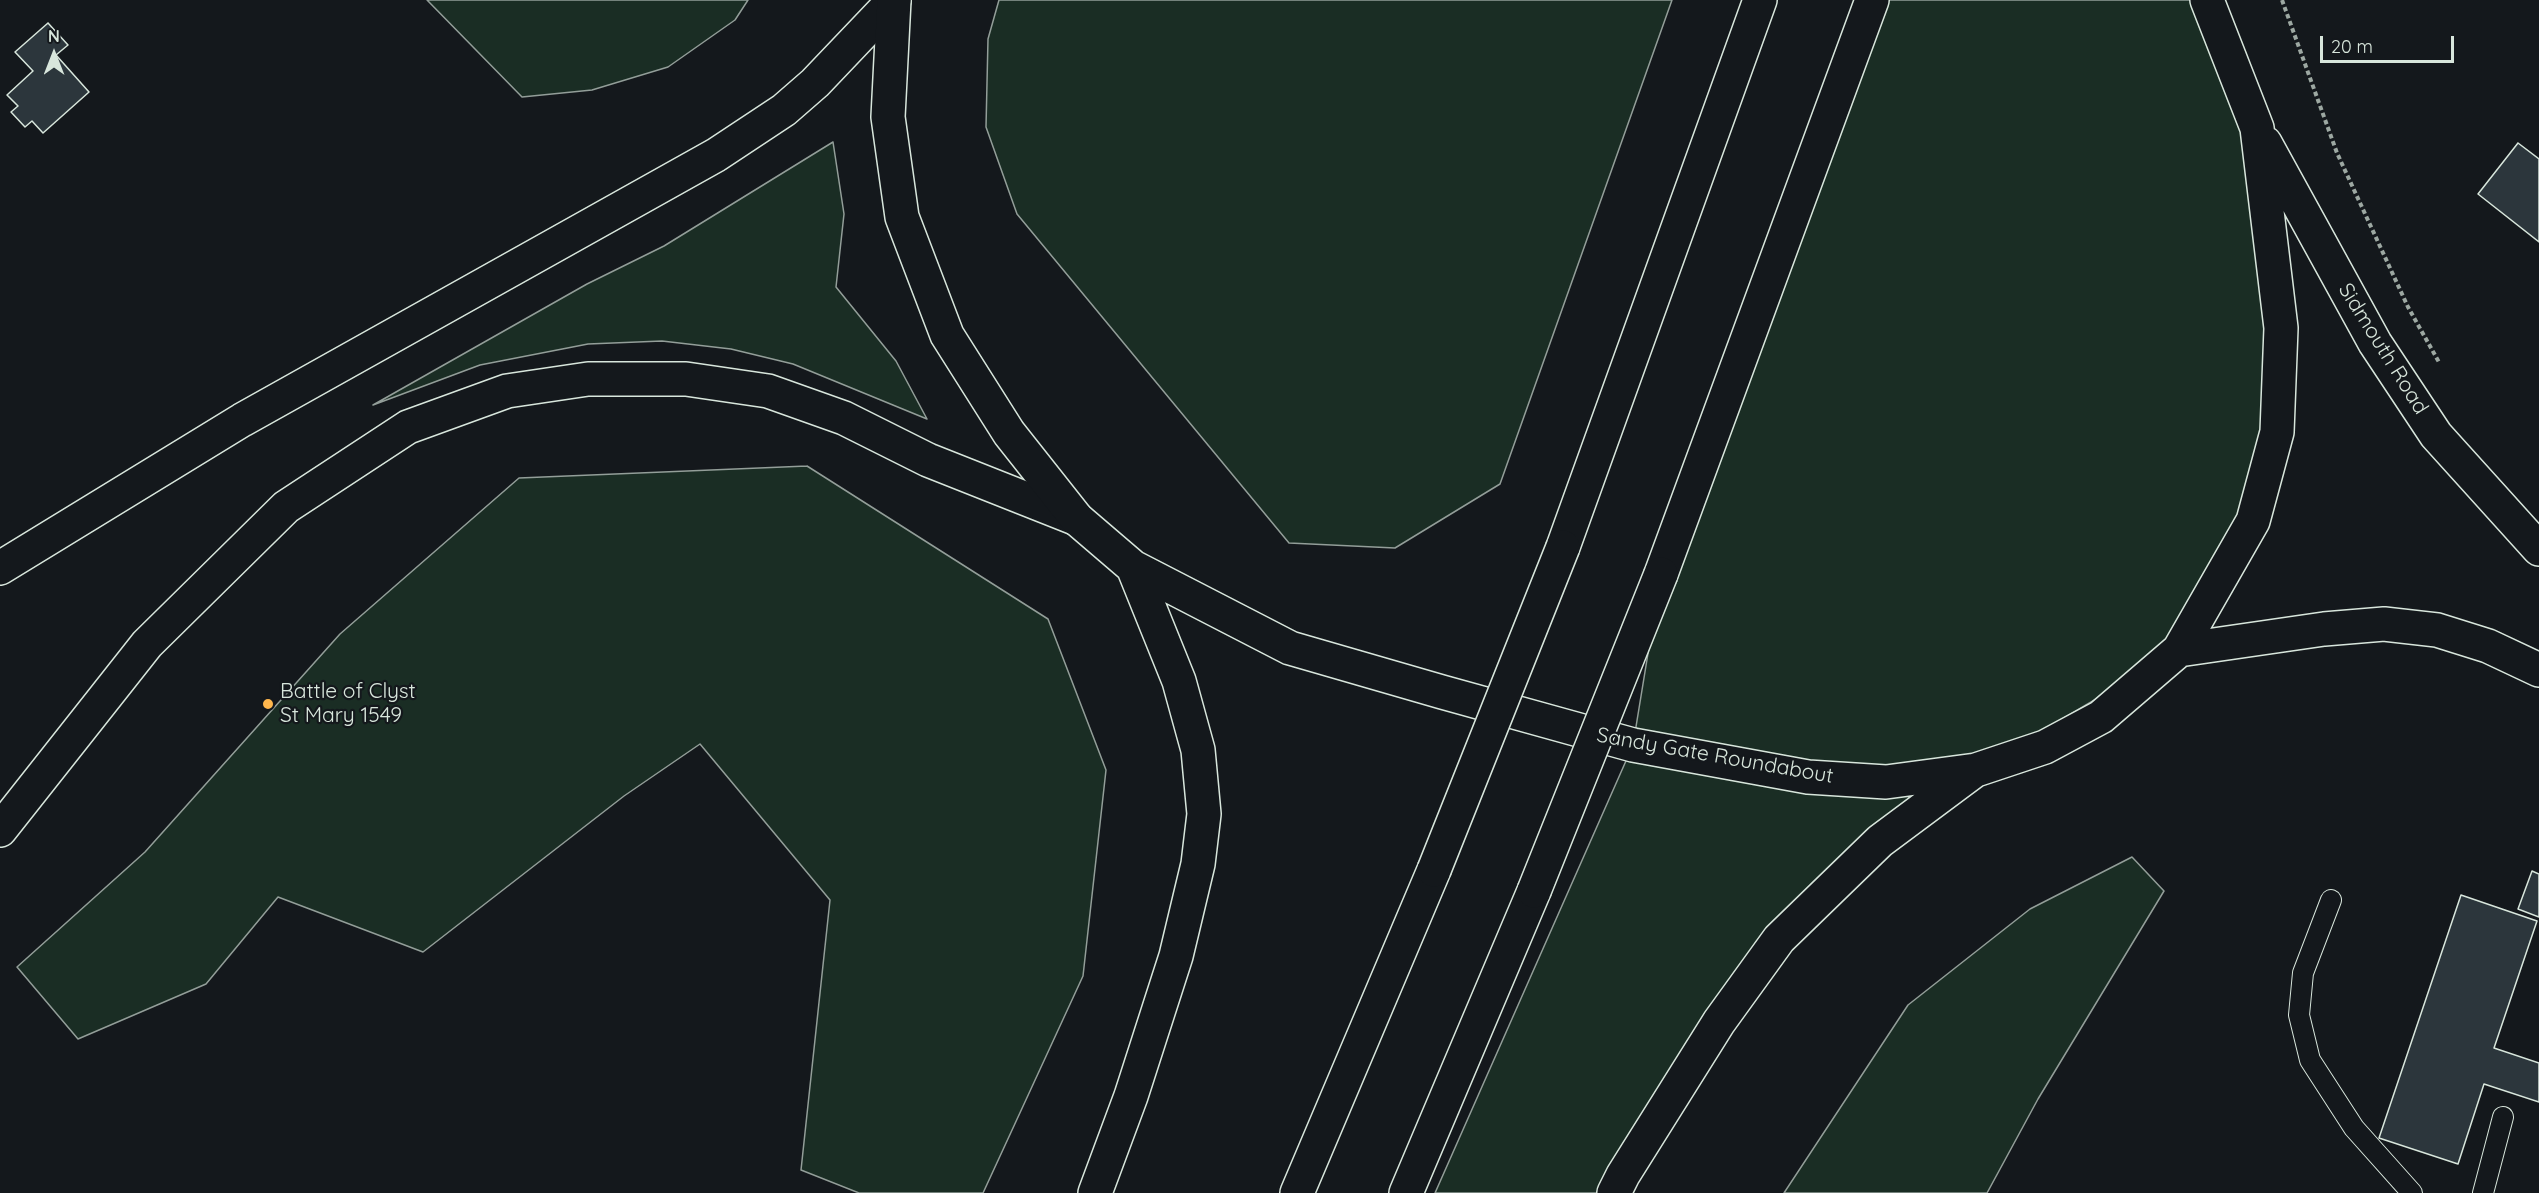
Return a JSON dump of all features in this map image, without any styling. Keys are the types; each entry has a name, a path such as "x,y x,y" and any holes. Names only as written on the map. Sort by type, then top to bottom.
{"main road":[{"path":"0,568 242,420 716,155 784,110 815,83 894,0"},
{"name":"Sandy Gate Roundabout","path":"894,0 888,117 902,217 947,335 1009,433 1077,519 1133,567 1290,648 1633,745 1808,777 1886,782 1976,770 2045,747 2101,717 2179,650 2253,521 2277,432 2281,328 2257,128 2207,0"},
{"path":"1297,1193 1434,870 1563,547 1760,0"},
{"path":"1406,1193 1534,891 1661,574 1872,0"},
{"name":"Sidmouth Road","path":"2257,128 2375,343 2436,435 2539,549"},
{"path":"0,830 147,644 286,507 408,427 507,391 588,379 686,379 768,391 844,418 928,460 1077,519"},
{"path":"1095,1193 1131,1096 1176,956 1198,864 1204,813 1198,750 1179,681 1133,567"},
{"path":"2179,650 2324,629 2384,624 2437,630 2488,645 2539,670"},
{"path":"1614,1193 1719,1022 1779,939 1880,841 1976,770"}],"lane":[{"path":"2331,900 2303,973 2299,1015 2310,1060 2354,1128 2412,1193"},
{"path":"2483,1193 2504,1117"}],"path":[{"path":"2282,0 2337,153 2408,307 2441,365"}],"green space":[{"path":"427,0 748,0 735,20 668,67 592,90 522,97"},
{"path":"999,0 1672,0 1500,484 1395,548 1289,543 1017,214 986,127 988,39"},
{"path":"1872,0 2207,0 2257,128 2277,432 2179,650 1976,770 1779,939 1627,1193 1435,1193 1633,745 1661,574"},
{"path":"833,142 844,214 836,287 896,361 927,419 793,364 731,349 662,341 588,344 480,365 373,405 587,284 664,246"},
{"path":"807,466 1048,619 1106,770 1083,976 983,1193 859,1193 801,1170 830,900 700,744 624,796 423,952 278,897 206,984 78,1039 17,967 145,852 340,634 519,478"},
{"path":"2132,857 2164,891 2038,1099 1987,1193 1784,1193 1908,1005 2030,909"}],"building":[{"path":"48,23 68,45 56,55 89,92 43,133 32,121 25,127 11,112 18,106 7,95 33,71 15,52"},
{"path":"2518,143 2539,159 2539,242 2478,194"},
{"path":"2532,871 2539,874 2539,917 2518,909"},
{"path":"2461,895 2537,921 2494,1048 2539,1063 2539,1102 2484,1084 2458,1164 2379,1138"}],"place":[{"name":"Battle of Clyst St Mary 1549","path":"268,704"}]}
